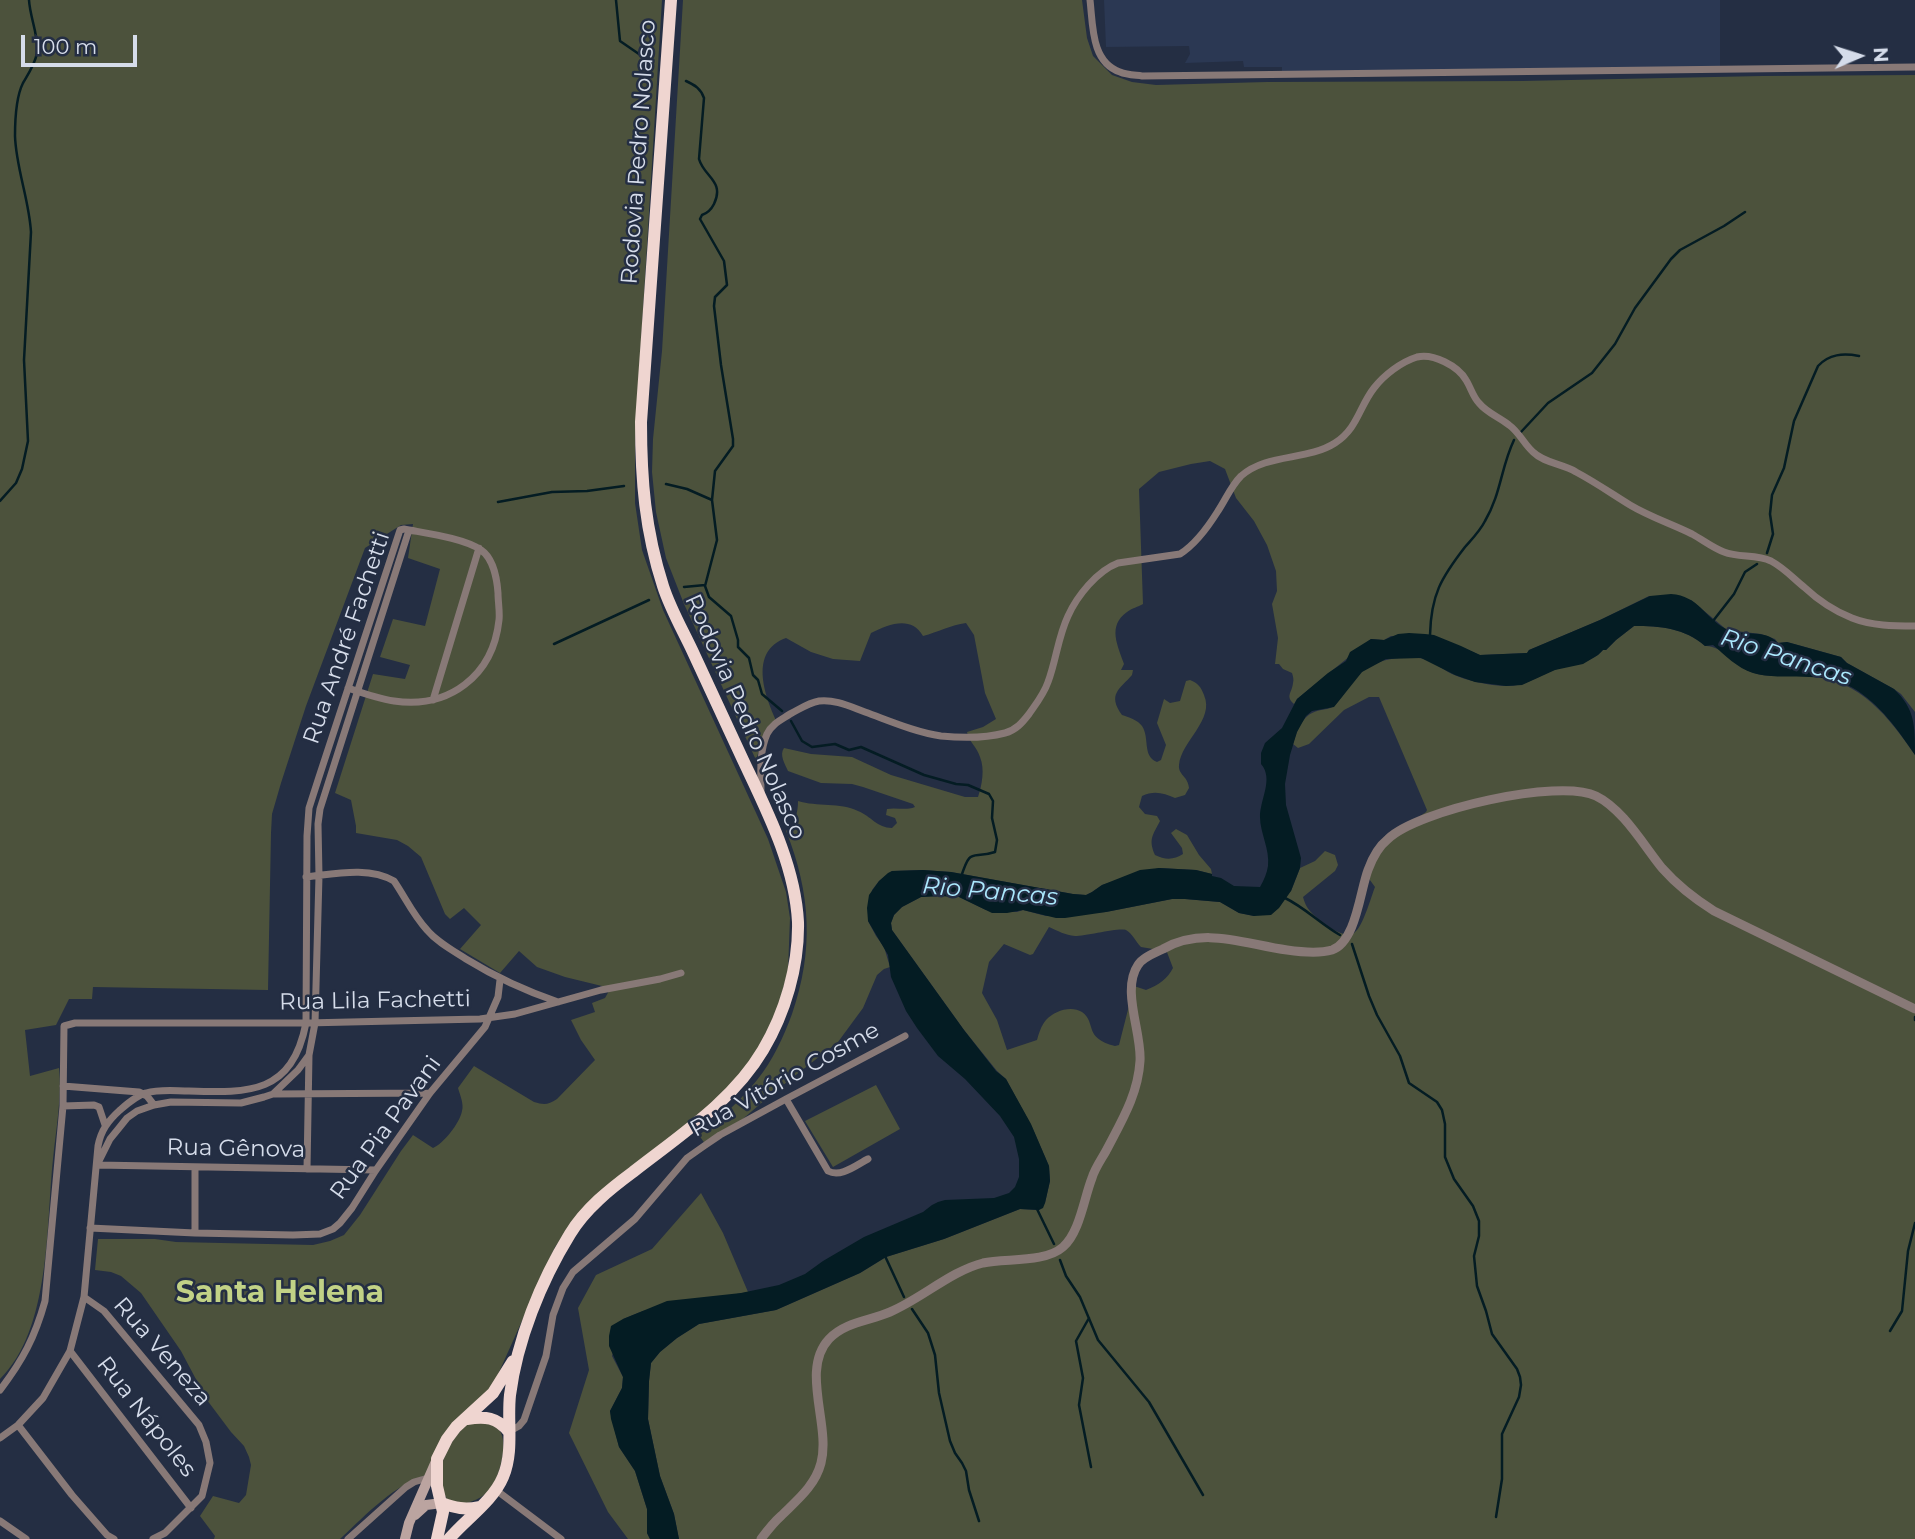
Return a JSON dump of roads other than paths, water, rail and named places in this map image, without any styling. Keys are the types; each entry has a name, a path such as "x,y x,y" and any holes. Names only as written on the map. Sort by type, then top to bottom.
{"highway":[{"name":"Rodovia Pedro Nolasco","path":"449,1539 496,1490 503,1479 509,1460 509,1403 517,1355 541,1290 572,1229 615,1186 704,1116 736,1086 758,1059 777,1024 794,969 798,924 789,868 761,796 667,597 649,533 645,508 641,472 641,422 671,0"},
{"path":"437,1539 442,1520 442,1503 437,1486 437,1459 447,1439 493,1393 517,1355"},
{"path":"466,1419 497,1420 509,1432"},
{"path":"442,1503 468,1510 480,1507"}],"main road":[{"path":"405,1539 409,1523 437,1459"},
{"path":"409,1523 421,1508 442,1503"}],"street":[{"path":"1090,0 1095,42 1100,56 1109,67 1142,76 1915,68"},
{"path":"761,796 761,755 768,733 780,720 818,701 841,704 941,736 1003,734 1019,726 1040,699 1048,682 1067,617 1085,590 1102,572 1118,563 1180,554 1205,530 1233,484 1242,475 1259,465 1310,453 1335,443 1353,427 1375,387 1401,365 1421,356 1436,358 1461,374 1476,401 1509,425 1534,454 1573,470 1632,506 1679,527 1722,551 1768,560 1787,572 1823,603 1843,614 1857,620 1885,625 1915,626"},
{"name":"Rua André Fachetti","path":"63,1086 144,1093 159,1090 238,1092 263,1086 278,1078 292,1064 310,1023 306,877 310,808 399,532 401,529 410,530 320,809 319,876 310,1023 307,1169"},
{"path":"348,688 392,701 433,700 465,685 478,673 496,637 499,618 497,589 494,570 488,558 479,548 453,539 410,530"},
{"path":"433,700 479,548"},
{"path":"761,1539 809,1488 820,1467 824,1433 816,1366 821,1348 832,1336 853,1324 889,1313 958,1273 979,1264 1050,1254 1063,1247 1072,1235 1093,1174 1128,1111 1138,1081 1141,1057 1132,1001 1139,962 1177,941 1199,937 1225,938 1302,952 1337,949 1352,926 1366,874 1375,854 1389,836 1415,823 1449,809 1546,791 1595,795 1611,806 1636,833 1664,871 1702,904 1915,1009"},
{"path":"307,836 318,837"},
{"path":"306,877 367,872 388,877 394,881 429,933 500,980 559,1002"},
{"name":"Rua Lila Fachetti","path":"63,1086 64,1026 75,1023 310,1023 480,1019 515,1014 601,990 681,973"},
{"name":"Rua Pia Pavani","path":"90,1228 194,1234 320,1234 333,1228 346,1217 430,1093 474,1042 490,1017 500,990 500,980"},
{"name":"Rua Vitório Cosme","path":"509,1432 524,1420 546,1356 553,1315 563,1288 573,1272 635,1219 687,1158 720,1135 905,1036"},
{"path":"273,1094 309,1055"},
{"path":"0,1390 27,1352 45,1301 63,1086"},
{"path":"0,1438 18,1425 43,1398 70,1351 84,1297 100,1135 105,1125 123,1107 144,1093 154,1105"},
{"path":"97,1166 110,1139 127,1118 154,1105 171,1102 241,1103 273,1094 430,1093"},
{"path":"786,1099 828,1171 838,1174 868,1159"},
{"path":"63,1106 99,1107 105,1125"},
{"name":"Rua Gênova","path":"97,1166 376,1170"},
{"path":"194,1234 195,1168"},
{"name":"Rua Veneza","path":"84,1297 104,1311 199,1425 206,1442 210,1463 202,1496 165,1533 153,1539"},
{"name":"Rua Nápoles","path":"70,1351 191,1508"},
{"path":"18,1425 72,1495 107,1535 114,1539"},
{"path":"348,1539 406,1487 428,1478"},
{"path":"496,1490 561,1539"},
{"path":"0,1521 26,1539"}],"water":[{"name":"Rio Pancas","path":"1671,594 1695,603 1726,629 1760,634 1773,638 1778,643 1787,642 1841,657 1894,689 1910,711 1915,735 1915,755 1880,710 1853,688 1841,682 1816,677 1753,673 1736,665 1713,645 1705,646 1689,635 1663,628 1634,626 1606,650 1583,664 1555,670 1522,685 1475,682 1421,658 1386,659 1362,672 1334,707 1312,711 1297,732 1285,784 1286,805 1301,858 1300,868 1291,891 1271,915 1254,916 1239,913 1220,902 1185,899 1065,918 1023,910 992,913 959,897 921,897 902,907 894,915 892,930 964,1030 996,1071 1006,1079 1031,1124 1049,1166 1050,1181 1045,1203 1039,1210 1020,1209 944,1239 886,1257 860,1273 776,1310 699,1324 660,1352 651,1363 648,1419 660,1476 674,1514 679,1539 650,1539 647,1533 647,1509 635,1471 619,1447 611,1419 610,1411 622,1388 623,1377 609,1346 611,1326 667,1301 741,1293 779,1285 805,1274 864,1237 923,1212 938,1202 994,1198 1009,1193 1019,1177 1019,1159 1014,1137 1000,1116 965,1079 938,1056 906,1011 891,977 888,955 868,921 869,895 879,881 892,871 923,870 951,872 1086,895 1102,885 1140,870 1159,868 1196,870 1212,874 1234,886 1260,887 1267,871 1268,860 1260,817 1266,783 1261,753 1265,743 1282,728 1297,699 1346,661 1350,652 1371,639 1384,640 1409,633 1434,635 1480,655 1527,653 1650,596"}],"waterway":[{"path":"0,501 16,483 28,441 24,360 31,232 15,136 19,95 37,53 29,0"},
{"path":"616,0 620,41 652,63"},
{"path":"686,81 697,88 704,98 699,159 717,190 713,206 700,219 724,261 727,285 715,297 714,306 733,439 733,446 715,471 712,500 717,540 705,586 709,597 731,616 738,647 749,658 762,694 782,711"},
{"path":"1521,432 1548,403 1592,373 1615,344 1635,308 1680,250 1745,212"},
{"path":"1767,553 1773,534 1770,514 1772,495 1784,468 1794,421 1818,366 1837,355 1859,356"},
{"path":"1430,635 1439,588 1490,511 1514,440"},
{"path":"666,484 687,489 712,500"},
{"path":"498,502 552,492 624,486"},
{"name":"Rio Pancas","path":"1713,621 1734,594 1745,572 1757,564"},
{"path":"684,587 705,585"},
{"path":"554,644 649,600"},
{"name":"Rio Pancas","path":"791,721 802,741 812,747 835,744 849,750 861,747 924,775 968,785 989,794 993,801 992,818 997,840 995,852 970,858 961,877"},
{"path":"1285,898 1340,935"},
{"path":"1352,944 1369,996 1400,1056 1409,1083 1437,1102 1442,1110 1445,1124 1445,1157 1454,1179 1473,1206 1479,1221 1479,1236 1474,1256 1477,1286 1492,1334 1520,1377 1519,1397 1502,1434 1502,1479 1496,1517"},
{"path":"1037,1209 1054,1244"},
{"path":"1890,1331 1902,1311 1908,1251 1915,1223"},
{"path":"885,1256 904,1297"},
{"path":"1060,1260 1066,1276 1080,1297 1098,1340 1149,1402 1203,1495"},
{"path":"912,1309 928,1333 935,1355 939,1393 950,1441 966,1471 979,1521"},
{"path":"1089,1318 1076,1341 1083,1378 1079,1405 1091,1467"}],"district":[{"name":"Santa Helena","path":"280,1293"}]}
